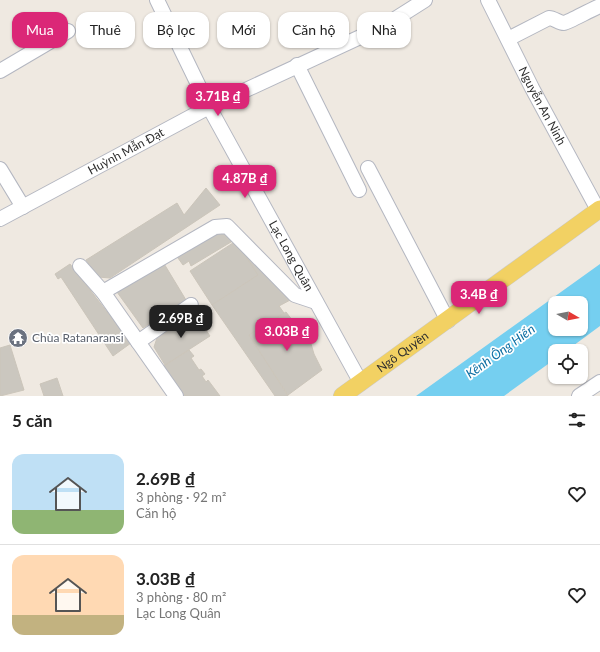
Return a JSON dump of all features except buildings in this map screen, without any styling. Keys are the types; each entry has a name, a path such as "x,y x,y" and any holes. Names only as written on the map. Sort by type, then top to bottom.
{"main road":[{"name":"Ngô Quyền","path":"342,396 448,321 599,209"}],"street":[{"name":"Lạc Long Quân","path":"156,0 209,107 361,383"},
{"name":"Huỳnh Mẫn Đạt","path":"0,218 209,107 384,26 425,0"},
{"name":"Nguyễn An Ninh","path":"488,0 532,88 599,209"},
{"path":"508,39 549,18 563,23 600,6"},
{"path":"0,71 39,48"},
{"path":"298,65 359,190"},
{"path":"368,168 448,321"},
{"path":"0,170 23,207"},
{"path":"103,292 215,227 228,226 295,294 316,302"},
{"path":"80,266 103,292 176,396"},
{"path":"138,342 191,306"},
{"path":"579,396 600,382"}],"water":[{"path":"600,264 600,326 588,335 588,296 555,296"},
{"name":"Kênh Ông Hiển","path":"548,301 548,336 586,336 576,344 548,344 548,364 504,396 416,396"}],"place":[{"name":"Chùa Ratanaransi","path":"18,338"}]}
